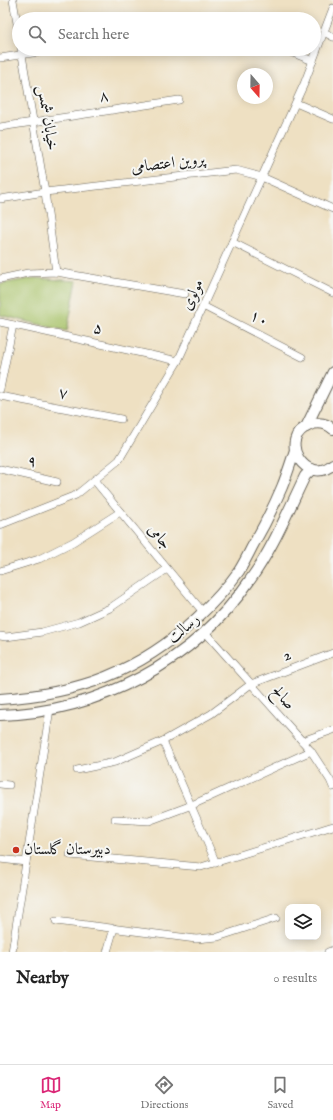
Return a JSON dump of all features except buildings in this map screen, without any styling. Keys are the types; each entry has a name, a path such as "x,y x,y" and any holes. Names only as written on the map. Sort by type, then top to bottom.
{"main road":[{"name":"رسالت","path":"0,699 49,694 104,678 131,666 154,653 173,639 203,612 218,597 239,571 262,530 282,486 295,450 295,440 299,433 306,427 333,372"},
{"path":"306,427 315,423 324,424 333,429"},
{"path":"295,450 298,459 304,466 317,470 333,472"},
{"path":"317,470 333,464"},
{"name":"رسالت","path":"0,715 19,714 81,702 138,679 165,664 189,647 233,603 253,576 278,533 305,476 317,470"},
{"path":"49,694 50,709"}],"street":[{"path":"13,0 15,12"},
{"name":"مولوی","path":"321,40 333,8"},
{"path":"324,32 333,37"},
{"path":"0,58 12,55"},
{"name":"خیابان شمس","path":"23,56 45,192 56,272"},
{"path":"300,56 313,61"},
{"name":"مولوی","path":"0,525 76,495 119,460 178,361 296,103 315,56"},
{"name":"۸","path":"33,121 179,100"},
{"path":"296,103 333,119"},
{"path":"0,127 33,121"},
{"name":"پروین اعتصامی","path":"0,199 45,192 236,170 262,177 333,209"},
{"path":"232,242 333,293"},
{"path":"0,279 28,273 56,272 185,294"},
{"name":"۱۰","path":"203,306 302,357"},
{"name":"۵","path":"0,322 178,361"},
{"path":"0,389 13,325"},
{"name":"۷","path":"0,396 121,420"},
{"name":"۹","path":"0,469 57,482"},
{"name":"جامی","path":"94,480 203,612"},
{"path":"0,571 39,559 73,542 120,512"},
{"path":"0,636 6,637 42,632 79,622 110,608 167,568"},
{"name":"صالح","path":"205,632 311,751 330,780 333,788"},
{"name":"2","path":"77,770 115,762 163,741 211,714 251,684 333,654"},
{"path":"12,952 50,709"},
{"path":"302,741 333,730"},
{"path":"163,741 216,863"},
{"path":"115,819 149,821 191,805 311,751"},
{"path":"0,784 9,785"},
{"path":"70,855 201,867 333,826"},
{"path":"0,859 26,862"},
{"path":"56,921 196,939 218,937 276,918"},
{"path":"107,952 114,928"},
{"path":"328,952 333,950"}],"green space":[{"path":"34,278 77,281 67,331 0,315 0,284"}],"place":[{"name":"دبیرستان گلستان","path":"16,850"}]}
